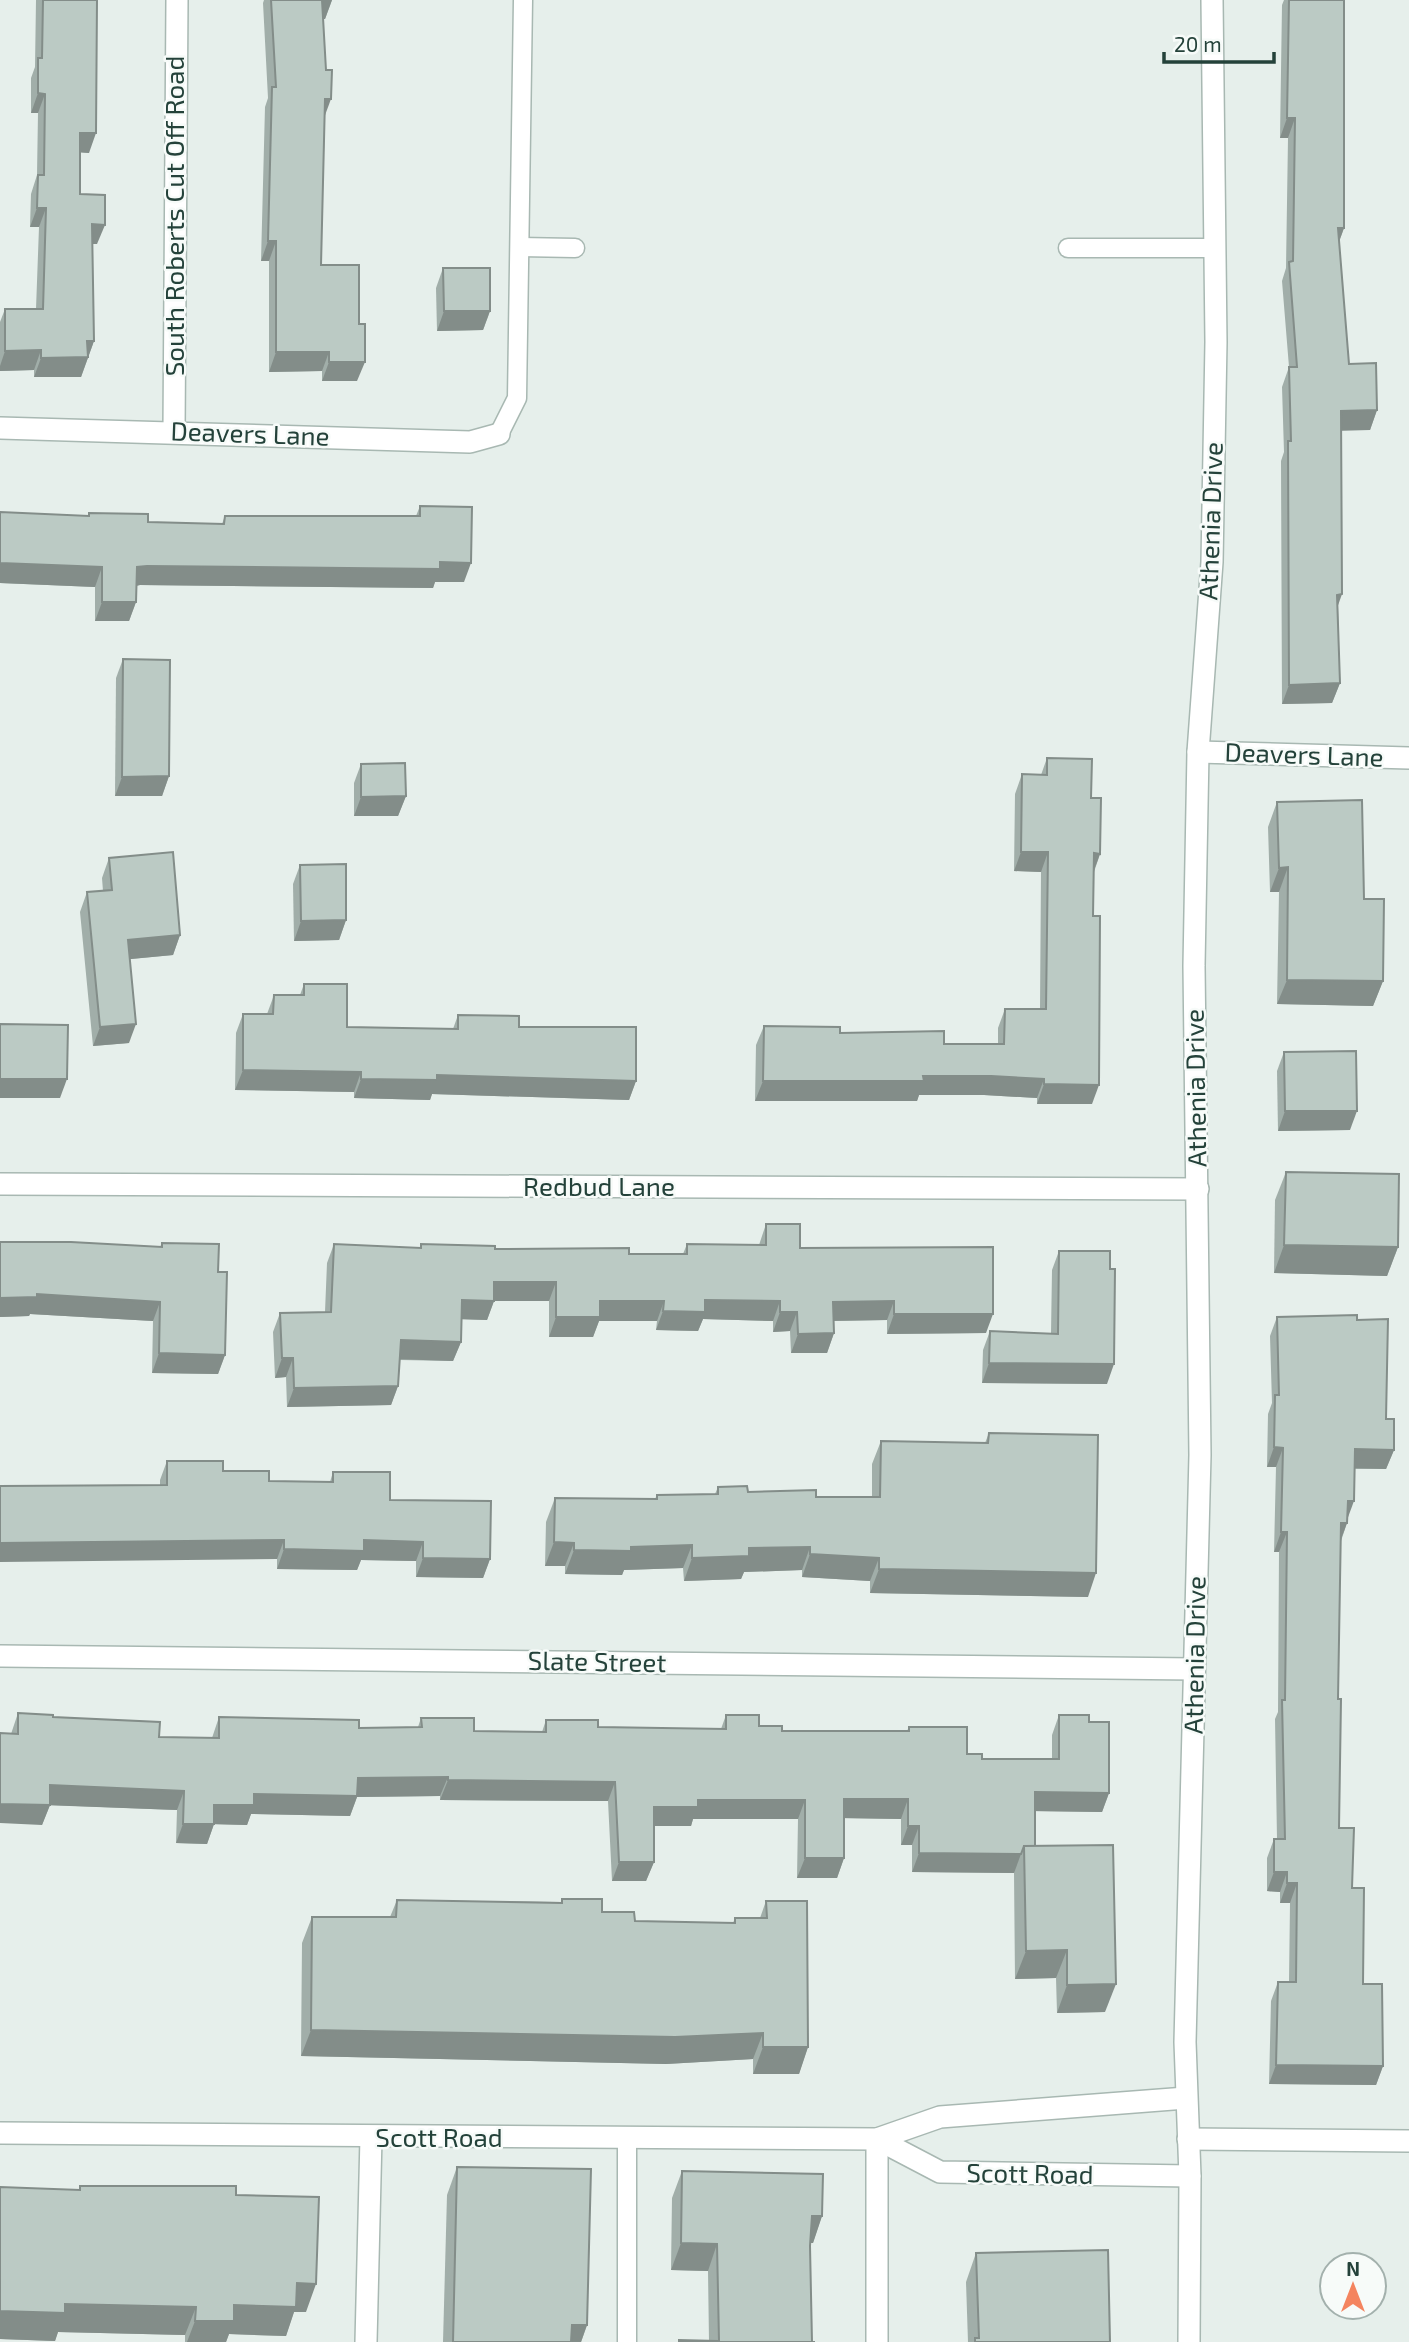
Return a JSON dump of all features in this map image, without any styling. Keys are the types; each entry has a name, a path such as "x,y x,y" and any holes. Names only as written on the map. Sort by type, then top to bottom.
{"street":[{"name":"South Roberts Cut Off Road","path":"174,431 177,0"},
{"name":"Athenia Drive","path":"1189,2342 1190,2176 1186,2098 1200,1455 1194,966 1198,752 1212,562 1215,248 1212,0"},
{"name":"Deavers Lane","path":"0,428 174,431 470,442 499,435"},
{"name":"Deavers Lane","path":"1198,752 1409,758"},
{"name":"Redbud Lane","path":"0,1184 1198,1189"},
{"name":"Slate Street","path":"0,1656 1194,1669"},
{"name":"Scott Road","path":"0,2133 877,2139 940,2116 1186,2098"},
{"path":"366,2342 371,2137"},
{"name":"Scott Road","path":"877,2139 940,2172 1190,2176"},
{"path":"877,2139 877,2342"},
{"path":"1188,2139 1409,2141"}],"lane":[{"path":"499,435 517,398 523,0"},
{"path":"520,247 575,248"},
{"path":"1068,248 1215,248"},
{"path":"627,2138 627,2342"}],"building":[{"path":"43,0 97,0 96,133 80,133 80,194 105,195 105,225 92,224 94,341 87,341 88,357 41,358 41,350 5,351 5,309 43,309 46,208 37,208 38,175 44,175 45,94 38,93 38,58 42,58"},
{"path":"271,0 322,0 326,70 332,70 331,99 325,99 321,265 359,265 359,324 365,324 365,362 329,362 329,352 276,352 276,241 268,241 272,87 276,87"},
{"path":"1289,0 1344,0 1344,228 1338,228 1349,364 1376,363 1377,410 1341,411 1342,594 1337,595 1340,683 1289,685 1289,367 1297,367 1289,262 1293,261 1295,118 1287,118"},
{"path":"443,268 490,268 490,311 444,311"},
{"path":"420,506 472,507 471,563 440,562 440,569 137,567 136,602 102,602 102,567 0,563 0,512 89,516 89,513 148,514 148,522 224,524 225,516 420,516"},
{"path":"123,659 170,660 169,776 122,777"},
{"path":"1047,758 1092,759 1091,798 1101,798 1100,854 1094,853 1093,916 1100,916 1099,1085 1044,1084 1044,1079 991,1076 923,1076 924,1081 763,1081 764,1026 840,1027 840,1033 944,1031 944,1044 1004,1044 1005,1009 1046,1009 1048,852 1021,852 1022,774 1047,775"},
{"path":"405,763 406,796 361,797 361,764"},
{"path":"1362,800 1364,899 1384,899 1383,981 1287,980 1288,867 1279,868 1277,802"},
{"path":"173,852 180,935 128,940 136,1024 100,1027 87,892 112,890 109,858"},
{"path":"346,864 346,920 301,921 300,865"},
{"path":"304,984 347,984 347,1027 458,1029 458,1015 519,1016 519,1027 636,1027 636,1081 437,1075 437,1080 361,1079 361,1072 243,1070 243,1014 273,1014 274,995 304,995"},
{"path":"0,1024 68,1025 67,1079 0,1079"},
{"path":"1356,1051 1357,1111 1285,1111 1284,1052"},
{"path":"1286,1172 1399,1174 1398,1247 1284,1245"},
{"path":"766,1224 800,1224 800,1248 993,1247 993,1314 894,1314 894,1301 833,1302 834,1333 798,1334 797,1312 780,1312 780,1301 705,1300 705,1312 663,1311 664,1301 600,1301 600,1317 556,1317 556,1282 494,1282 494,1301 462,1300 461,1342 401,1340 398,1386 294,1388 293,1358 282,1358 280,1313 331,1312 334,1244 421,1248 421,1244 495,1246 495,1249 629,1248 629,1254 687,1254 687,1244 766,1245"},
{"path":"0,1242 71,1242 162,1247 162,1243 219,1244 218,1272 227,1272 225,1355 159,1353 160,1302 37,1294 37,1297 1,1298 0,1304"},
{"path":"1059,1251 1110,1251 1110,1269 1115,1269 1114,1364 989,1363 990,1331 1058,1334"},
{"path":"1357,1315 1357,1320 1388,1319 1386,1419 1394,1419 1394,1450 1355,1449 1354,1501 1348,1501 1347,1523 1341,1523 1339,1828 1354,1828 1352,1888 1364,1888 1363,1984 1382,1984 1383,2066 1276,2065 1278,1982 1296,1982 1297,1883 1287,1883 1287,1872 1274,1872 1274,1839 1285,1839 1282,1700 1285,1700 1287,1532 1281,1532 1283,1448 1274,1447 1275,1395 1279,1395 1277,1317"},
{"path":"989,1433 1098,1435 1096,1573 879,1569 879,1558 810,1554 810,1547 749,1548 749,1556 692,1558 692,1545 631,1547 631,1551 574,1550 574,1543 554,1542 555,1498 657,1499 657,1495 718,1494 718,1487 747,1486 748,1492 816,1490 816,1497 880,1497 881,1441 988,1443"},
{"path":"167,1461 223,1461 223,1471 269,1471 269,1481 333,1482 333,1472 390,1472 390,1500 491,1501 490,1559 423,1558 423,1542 364,1540 364,1551 284,1549 284,1540 0,1543 0,1486 167,1485"},
{"path":"18,1713 160,1722 159,1737 219,1738 219,1717 359,1720 359,1728 422,1727 421,1718 474,1718 474,1731 546,1732 546,1720 598,1720 598,1727 726,1729 726,1715 759,1715 759,1726 782,1726 782,1731 909,1731 909,1727 967,1727 967,1754 982,1754 982,1759 1059,1759 1059,1715 1089,1715 1089,1722 1109,1722 1109,1793 1035,1792 1035,1846 1024,1846 1021,1854 919,1853 919,1826 908,1826 908,1799 844,1799 844,1858 805,1858 805,1800 698,1800 698,1807 654,1807 654,1862 619,1862 615,1782 448,1780 448,1777 358,1778 357,1796 254,1794 254,1805 214,1805 214,1824 183,1824 184,1791 50,1785 50,1805 0,1804 0,1733 18,1734"},
{"path":"1113,1845 1116,1984 1067,1985 1067,1950 1026,1951 1024,1846"},
{"path":"562,1899 602,1899 602,1912 634,1912 635,1921 735,1923 735,1918 767,1918 766,1901 807,1901 808,2047 763,2047 763,2033 675,2037 311,2030 312,1917 396,1917 397,1900 562,1903"},
{"path":"457,2167 591,2169 587,2325 572,2325 571,2342 453,2342"},
{"path":"682,2171 823,2174 822,2216 812,2216 810,2246 812,2342 679,2342 719,2341 717,2244 681,2243"},
{"path":"80,2186 236,2186 236,2195 319,2197 316,2284 297,2283 296,2307 234,2305 234,2321 195,2321 196,2307 65,2304 65,2313 0,2311 0,2187 80,2190"},
{"path":"1108,2250 1110,2342 975,2342 975,2338 979,2338 976,2253"}]}
